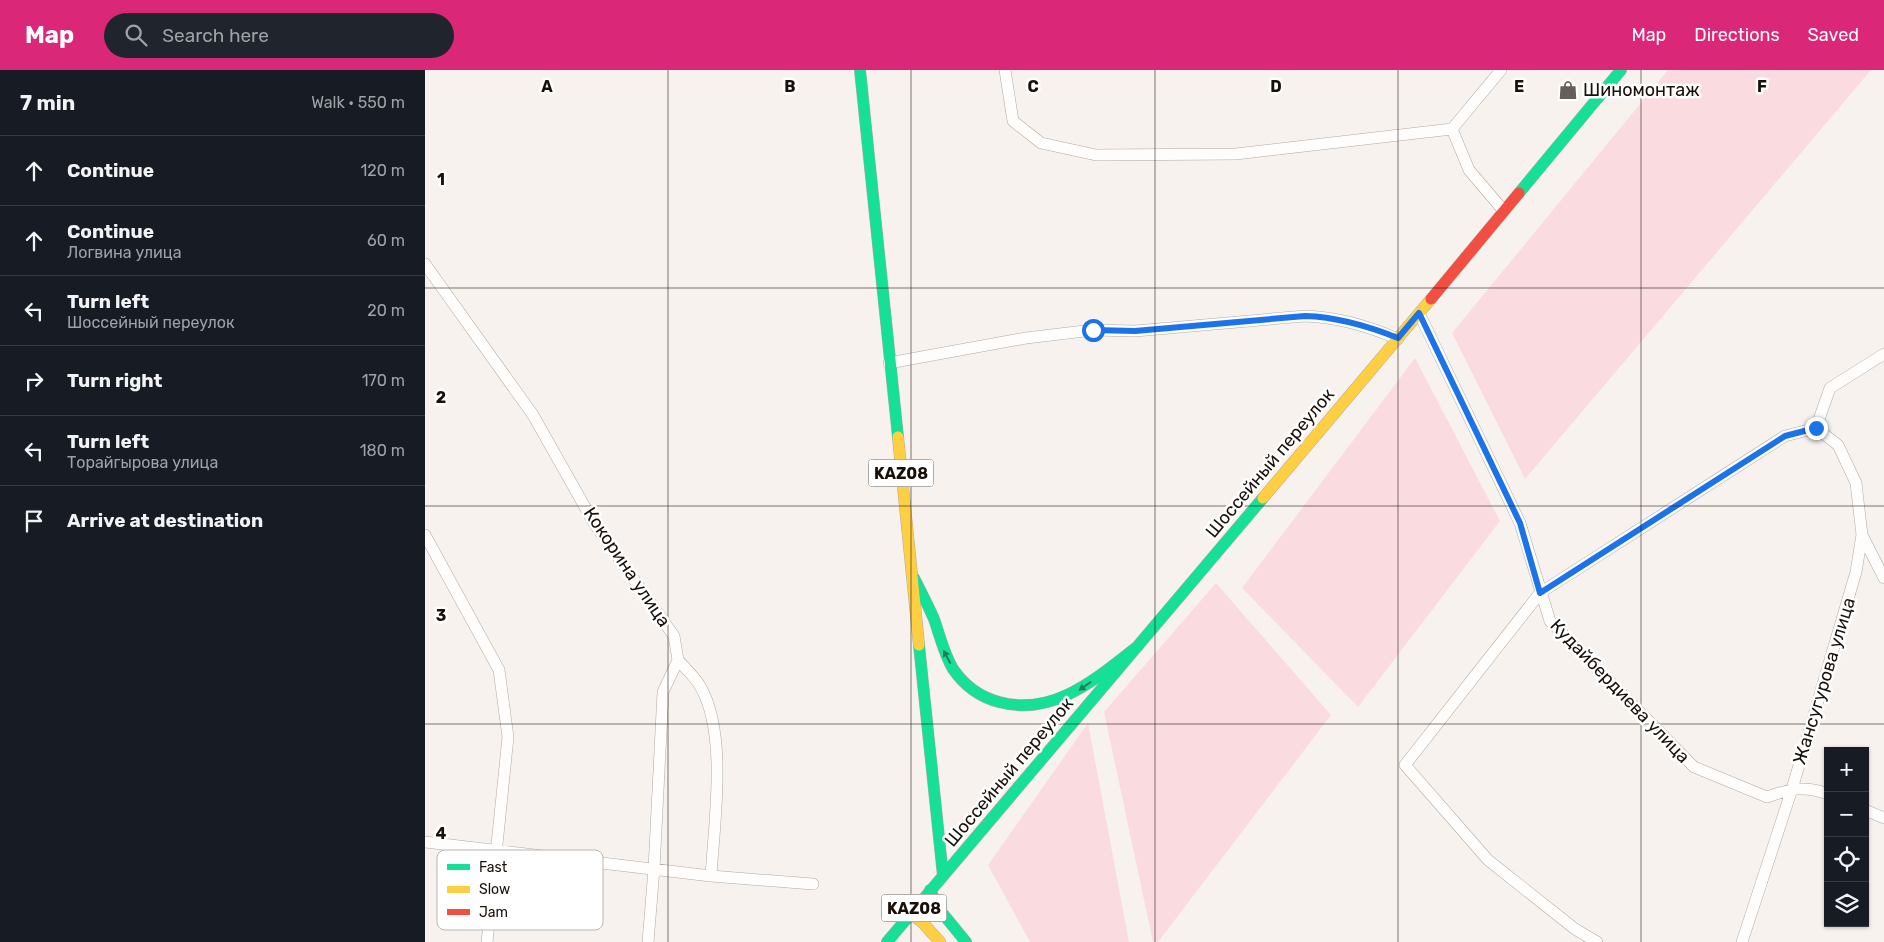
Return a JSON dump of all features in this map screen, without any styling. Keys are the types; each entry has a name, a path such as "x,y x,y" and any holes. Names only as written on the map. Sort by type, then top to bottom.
{"main road":[{"name":"KAZ08","path":"861,70 889,363 943,876 909,913 887,942"},
{"name":"Шоссейный переулок","path":"943,876 1398,338 1621,70"},
{"path":"912,574 935,621 943,650 956,673 975,692 994,701 1017,707 1038,706 1058,702 1081,690 1137,646"},
{"path":"930,890 939,909 966,942"},
{"path":"909,913 923,923 940,942"}],"street":[{"path":"1005,70 1013,121 1041,143 1096,155 1236,154 1452,129 1501,70"},
{"path":"1452,129 1469,170 1503,210"},
{"name":"Кокорина улица","path":"425,264 533,415 594,522 674,636 678,660"},
{"name":"Кудайбердиева улица","path":"1419,313 1520,523 1550,621 1694,767 1767,797 1792,789 1813,788 1824,792"},
{"path":"889,363 1026,338 1093,330 1135,331 1305,316 1324,316 1371,327 1398,338"},
{"path":"1597,942 1575,929 1488,860 1405,765 1540,593 1785,436 1816,428 1830,388 1884,354"},
{"name":"Жансугурова улица","path":"1742,942 1792,789 1856,572 1863,535 1856,483 1838,446 1816,428"},
{"path":"425,535 499,670 508,737 497,850 425,842"},
{"path":"1863,535 1884,578"},
{"path":"647,942 654,869 663,692 678,660 700,686 710,711 717,756 711,876"},
{"path":"1869,812 1884,818"},
{"path":"603,863 711,876 813,884"}],"shaded area":[{"path":"1668,70 1871,70 1525,479 1452,333"},
{"path":"1415,358 1500,521 1358,707 1242,588"},
{"path":"1216,583 1331,715 1158,942 1153,942 1104,712"},
{"path":"1088,723 1129,942 1030,942 988,865"}],"traffic: fast":[{"path":"860,70 898,437"},
{"path":"1519,193 1621,70"},
{"path":"943,876 1263,498"},
{"path":"914,578 934,619 953,669 973,690 999,702 1019,705 1038,704 1074,692 1091,682 1138,646"},
{"path":"887,942 943,876 919,645"},
{"path":"930,890 939,909 966,942"}],"traffic: slow":[{"path":"1263,498 1431,299"},
{"path":"898,437 919,645"},
{"path":"910,913 923,923 940,942"}],"traffic: jam":[{"path":"1431,299 1519,193"}],"place":[{"name":"Шиномонтаж","path":"1568,90"}],"route":[{"path":"1093,330 1135,331 1305,316 1324,316 1371,327 1398,338 1419,313 1520,523 1540,593 1785,436 1816,428"}]}
